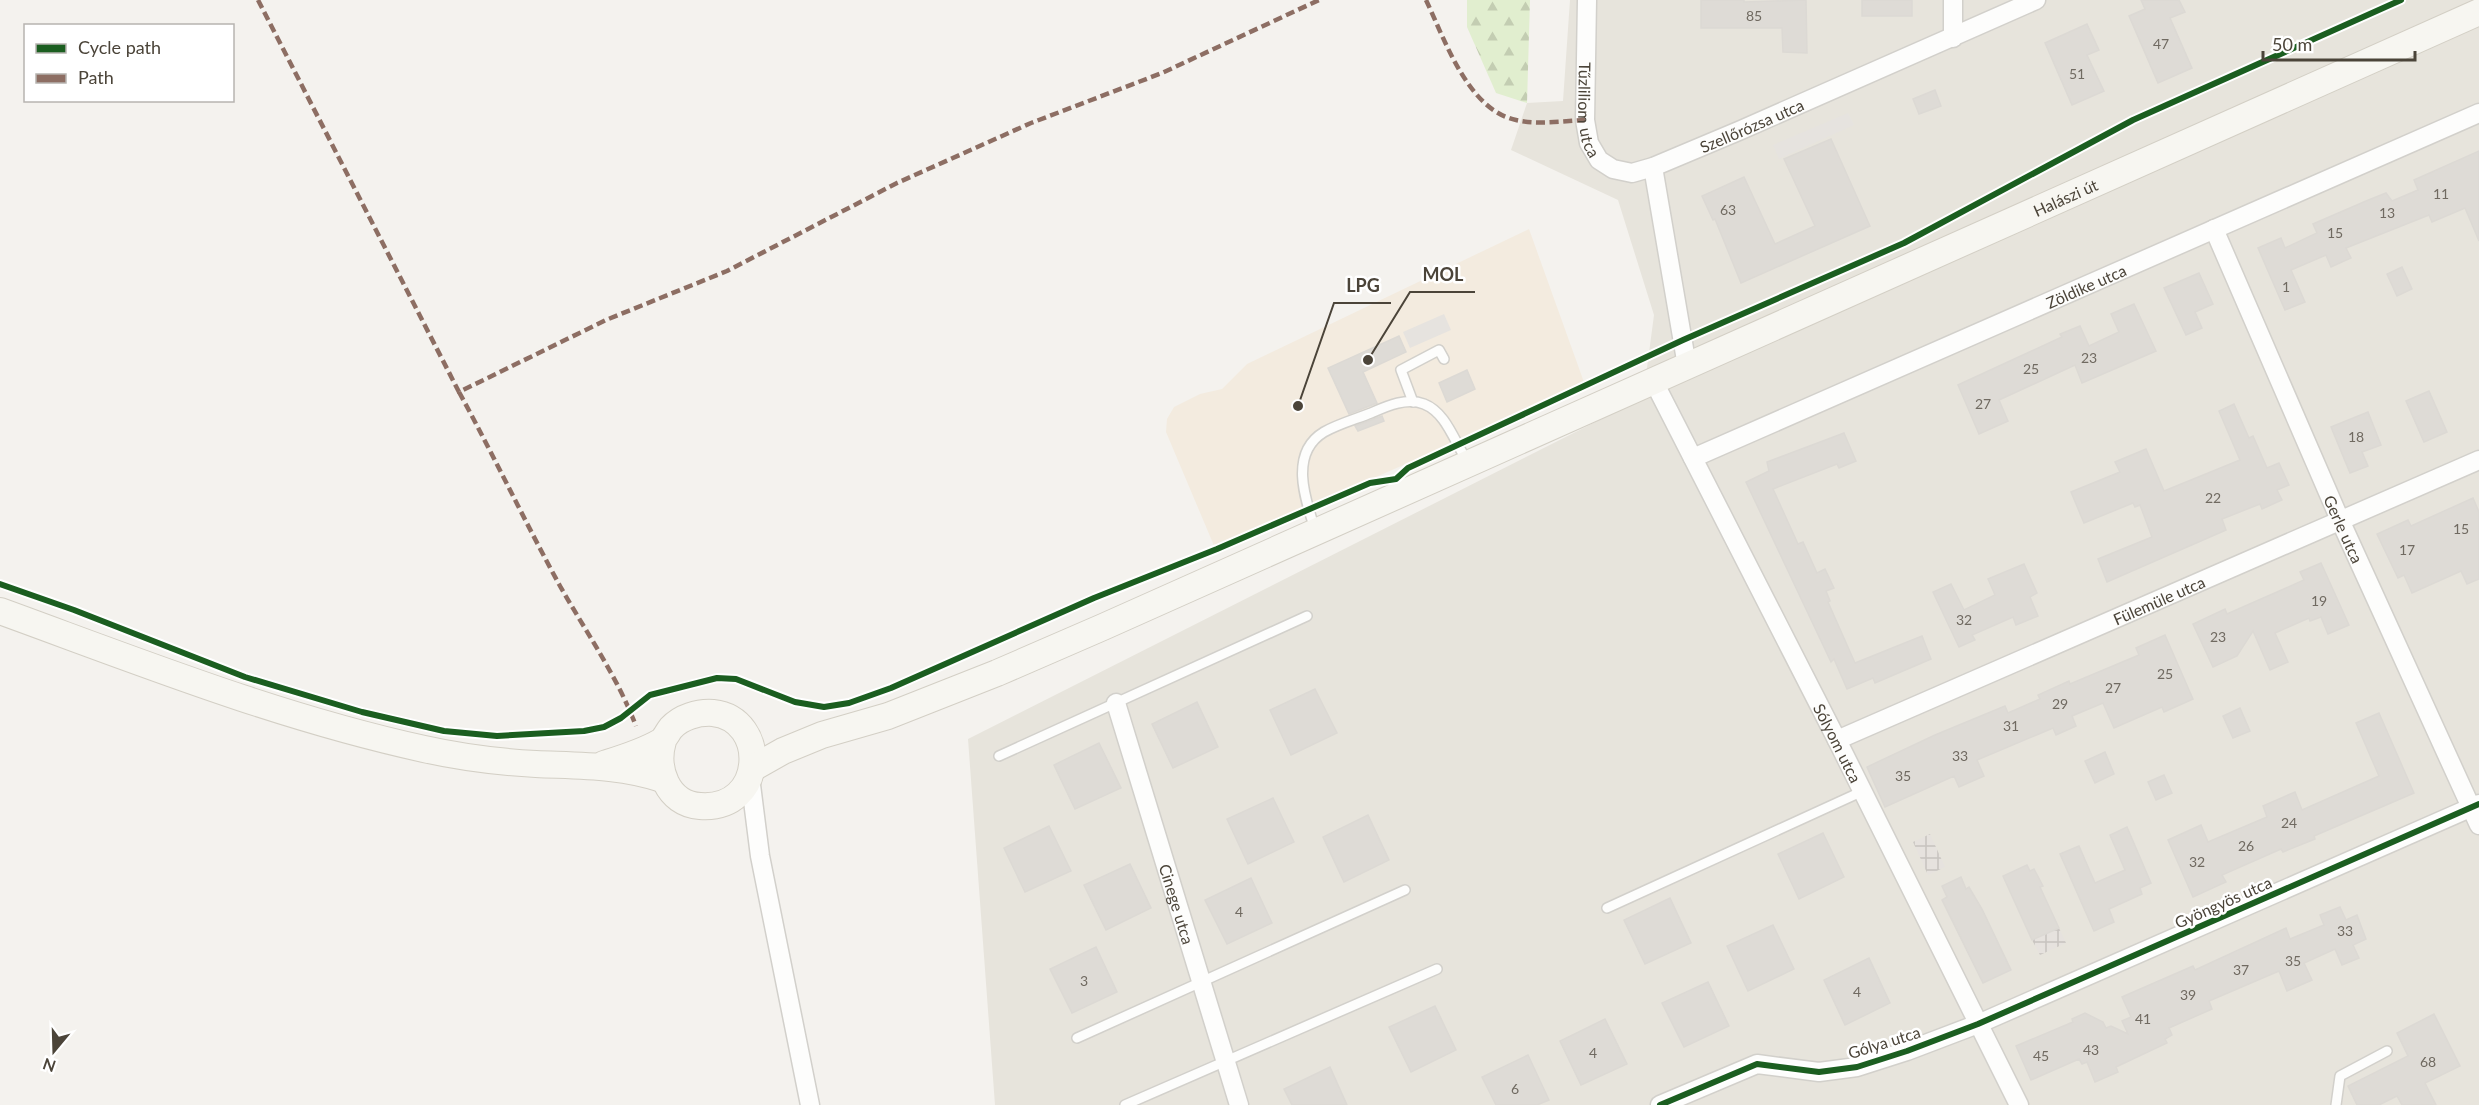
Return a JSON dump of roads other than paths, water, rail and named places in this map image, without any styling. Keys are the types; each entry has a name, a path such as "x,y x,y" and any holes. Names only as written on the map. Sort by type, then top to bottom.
{"main road":[{"name":"Halászi út","path":"822,735 888,717 997,673 1654,382 2479,12"},
{"path":"0,610 255,704 325,725 426,749 534,764 598,766 647,774 662,779 682,800 696,806 711,807 726,804 738,795 751,772 753,755 747,736 728,718 714,713 697,714 674,725 663,741 659,765 662,779"},
{"path":"747,736 760,740 822,735"},
{"path":"751,772 783,751 822,735"},
{"path":"598,766 640,752 663,741"}],"street":[{"name":"Tűzliliom utca","path":"1587,0 1585,120 1589,143 1599,160 1613,169 1632,173 1651,161"},
{"path":"1953,0 1953,38"},
{"name":"Szellőrózsa utca","path":"1651,161 1953,38 2036,0"},
{"name":"Zöldike utca","path":"1693,458 2479,113"},
{"path":"1651,161 1688,366"},
{"name":"Gerle utca","path":"2214,230 2340,520 2475,806 2479,825"},
{"name":"Sólyom utca","path":"1654,382 1863,791 2019,1105"},
{"name":"Fülemüle utca","path":"1837,740 2479,460"},
{"name":"Cinege utca","path":"1116,703 1239,1105"},
{"path":"751,772 760,856 810,1105"},
{"path":"726,804 740,811 760,856"},
{"name":"Gyöngyös utca","path":"1978,1024 2475,806"},
{"name":"Gólya utca","path":"1660,1105 1757,1064 1819,1072 1857,1067 1978,1024"}],"lane":[{"path":"1413,402 1401,370 1439,350 1444,359"},
{"path":"1316,532 1302,484 1304,463 1311,444 1324,432 1335,427 1390,405 1413,402 1424,404 1441,417 1469,464"},
{"path":"999,756 1307,616"},
{"path":"1607,908 1863,791"},
{"path":"1077,1038 1405,890"},
{"path":"1125,1105 1437,969"},
{"path":"2336,1105 2340,1076 2387,1051"}],"place":[{"name":"MOL","path":"1368,360"},
{"name":"LPG","path":"1298,406"}]}
